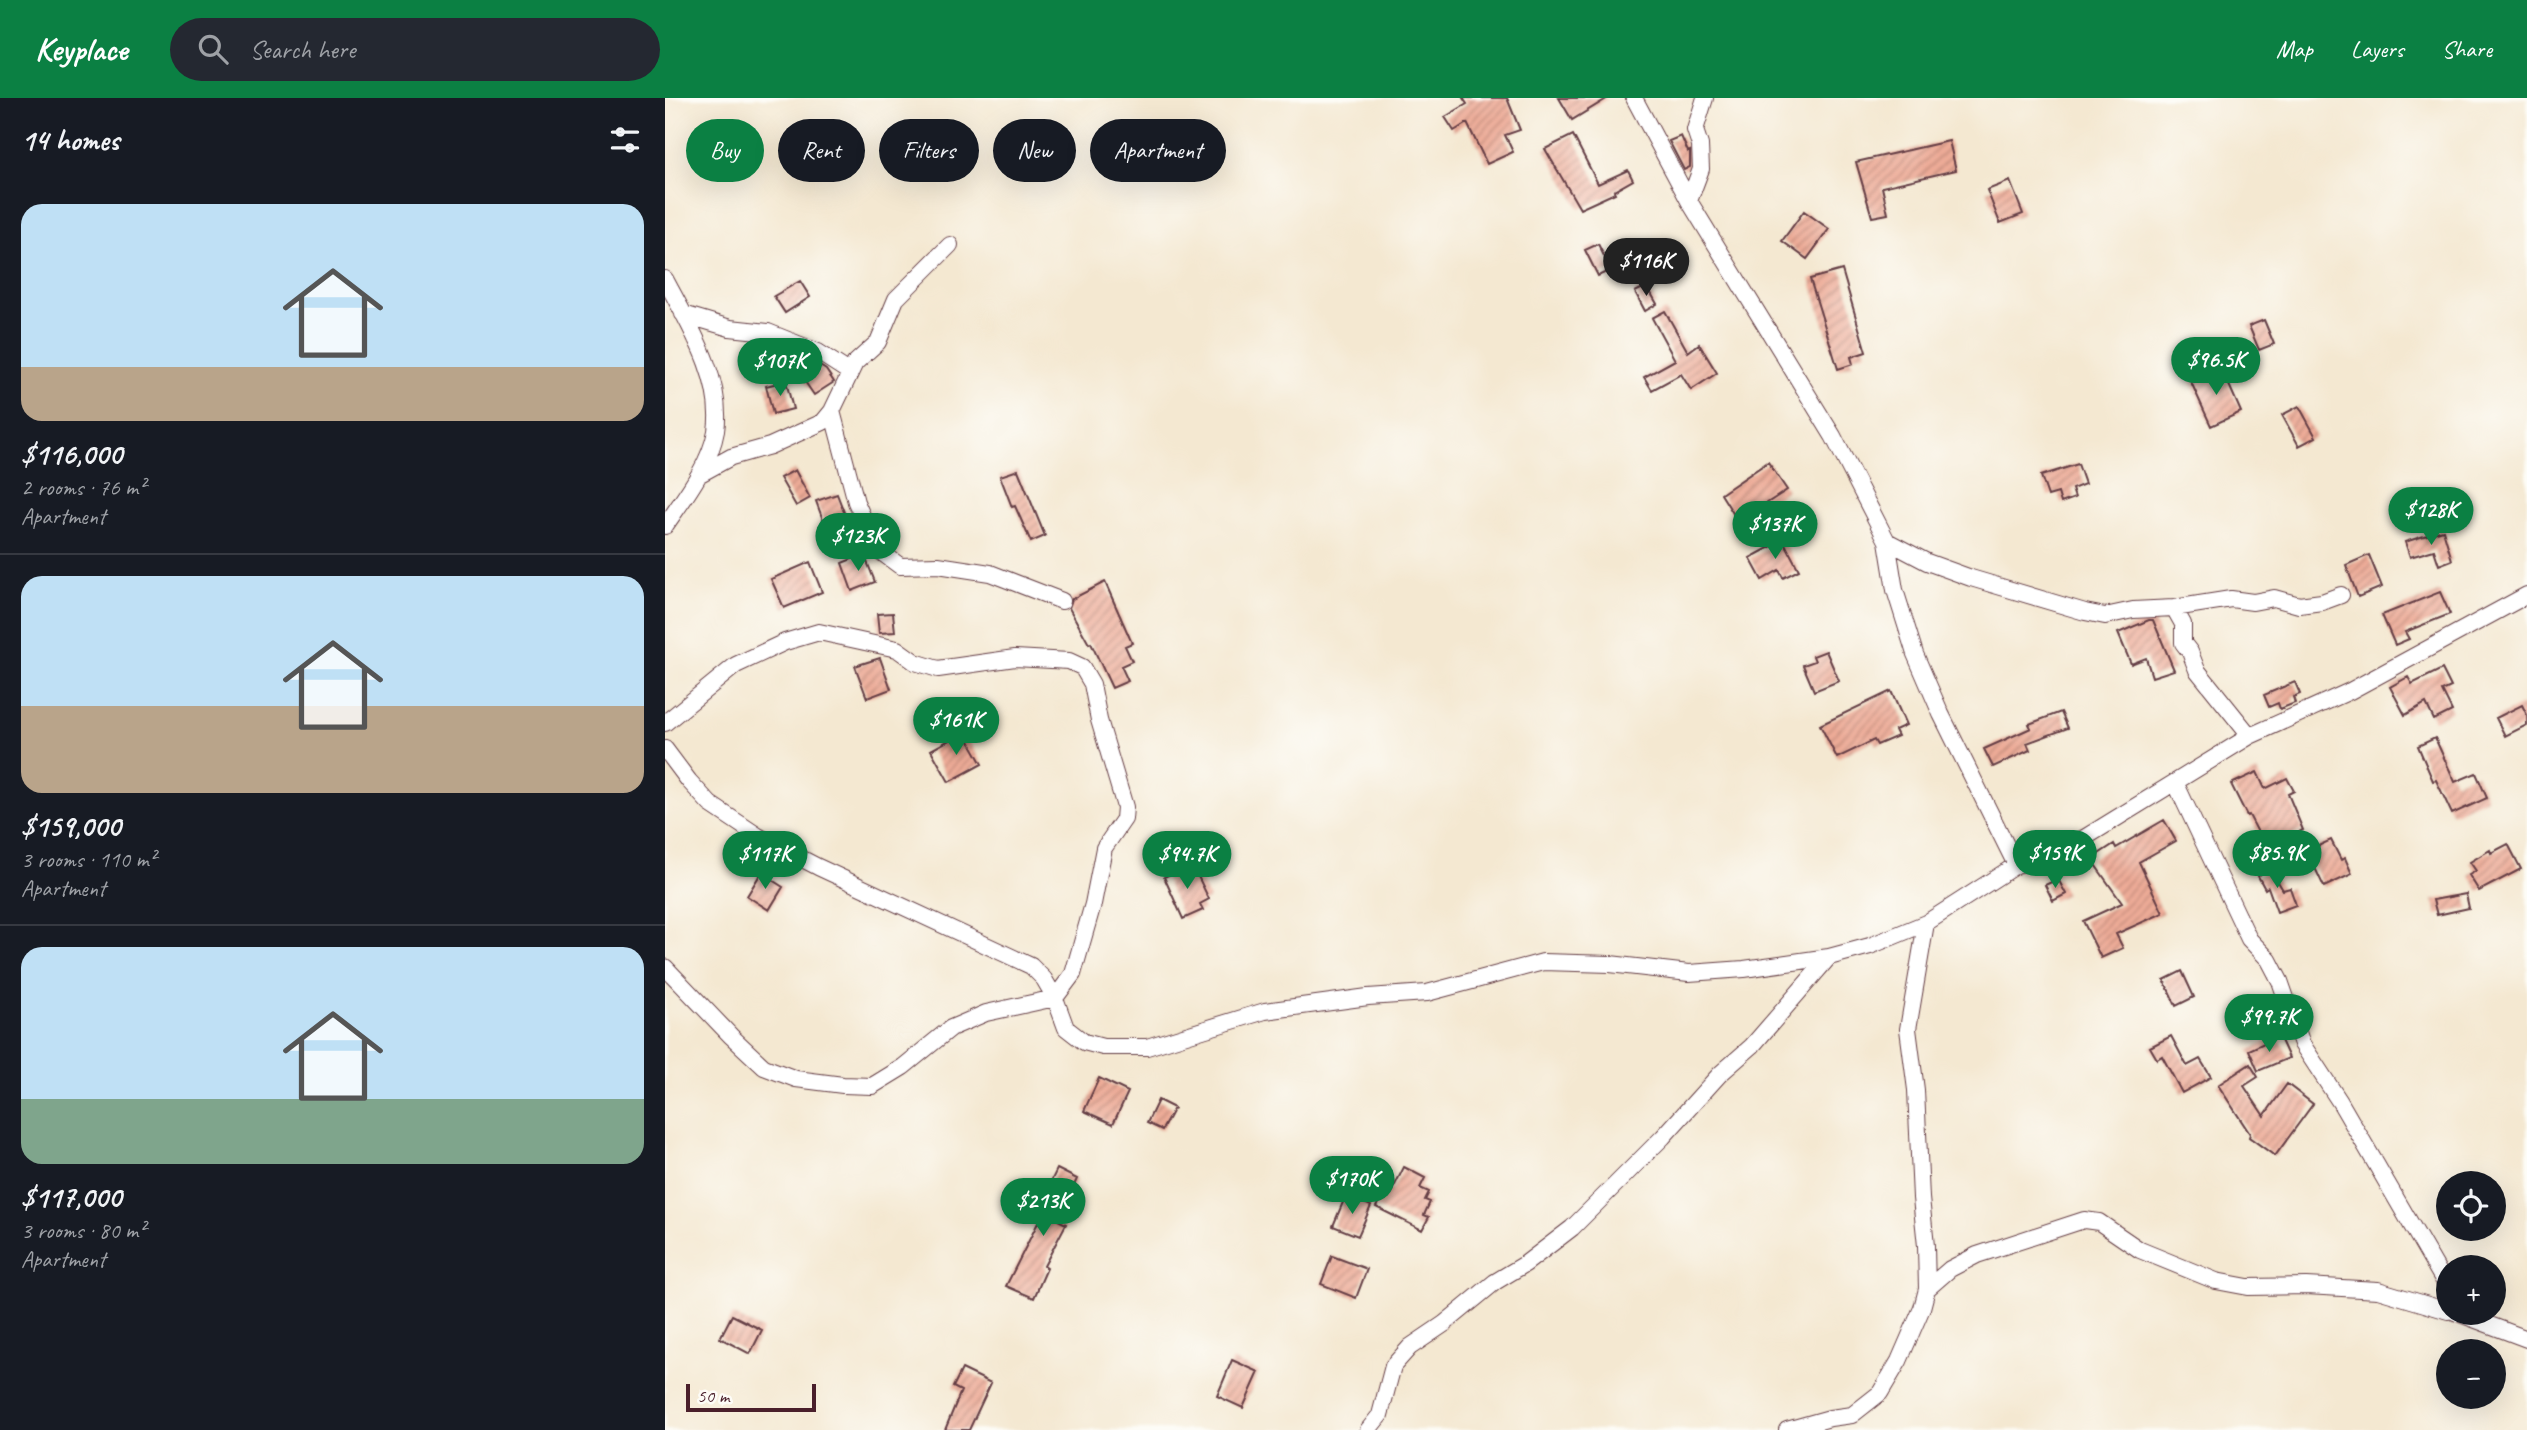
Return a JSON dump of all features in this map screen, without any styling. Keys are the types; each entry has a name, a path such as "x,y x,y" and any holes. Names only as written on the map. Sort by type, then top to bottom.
{"street":[{"path":"1634,98 1689,201 1833,436 1887,541 1895,590 1915,654 1941,714 2016,865"},
{"path":"1689,201 1701,169 1700,145 1695,130 1705,98"},
{"path":"700,474 731,457 770,446 823,422 832,411 855,363 878,342 896,299 950,245"},
{"path":"665,279 703,351 717,402 716,432 700,474 665,526"},
{"path":"683,314 730,328 768,332 818,352 849,372"},
{"path":"832,411 856,502 877,549 900,566 938,565 990,573 1062,601"},
{"path":"1887,541 1927,562 1971,578 2105,616 2133,610 2174,608 2231,599 2253,602 2274,598 2299,605 2322,602 2341,595"},
{"path":"665,749 689,782 711,803 758,836 818,867 1031,966 1044,979 1055,998 1066,1028 1084,1042 1103,1047 1147,1047 1265,1011 1367,997 1427,993 1543,961 1610,964 1689,973 1744,969 1829,957 1870,946 1926,923 2016,865 2055,856 2250,736 2350,691 2527,595"},
{"path":"2174,608 2183,625 2183,643 2197,670 2250,736"},
{"path":"665,723 736,665 785,642 819,632 897,649 915,662 938,669 1015,658 1069,661 1082,667 1092,684 1098,720 1125,807 1124,819 1104,848 1093,904 1073,974 1055,998 986,1013 951,1028 903,1067 872,1086 796,1079 764,1067 731,1037 665,967"},
{"path":"2175,782 2249,939 2269,960 2280,981 2302,1044 2340,1102 2436,1267"},
{"path":"1787,1430 1852,1415 1880,1393 1922,1308 1927,1289 1926,1246 1920,1186 1916,1090 1907,1029 1926,923"},
{"path":"1368,1430 1380,1415 1393,1366 1410,1347 1572,1228 1663,1138 1720,1074 1752,1046 1829,957"},
{"path":"1927,1289 1949,1269 1977,1255 2084,1220 2099,1222 2140,1250 2216,1281 2248,1287 2306,1286 2378,1290 2436,1307"},
{"path":"2490,1325 2527,1339"}],"building":[{"path":"1463,98 1507,98 1520,130 1505,135 1513,152 1487,164 1467,123 1454,131 1445,117 1467,104"},
{"path":"1559,98 1608,98 1572,120"},
{"path":"1573,135 1598,184 1628,170 1633,180 1614,191 1615,193 1580,209 1545,149"},
{"path":"1681,136 1688,152 1690,151 1690,167 1684,170 1669,141"},
{"path":"1949,141 1956,170 1882,187 1888,214 1872,217 1856,162"},
{"path":"2010,181 2023,214 2000,223 1987,190"},
{"path":"1804,211 1829,229 1807,259 1782,241"},
{"path":"1598,244 1611,270 1598,276 1585,250"},
{"path":"1842,270 1866,352 1851,357 1853,364 1838,369 1810,279"},
{"path":"800,281 810,297 785,313 774,296"},
{"path":"1647,286 1657,304 1645,311 1635,292"},
{"path":"1665,311 1688,352 1699,344 1717,373 1691,390 1681,374 1652,390 1644,377 1675,360 1652,318"},
{"path":"2264,320 2274,344 2259,350 2249,326"},
{"path":"812,361 826,370 834,382 814,395 797,370"},
{"path":"2222,369 2241,412 2211,426 2191,382"},
{"path":"786,381 793,409 773,414 766,386"},
{"path":"2299,406 2316,437 2299,446 2282,415"},
{"path":"1768,462 1787,490 1758,509 1761,513 1741,526 1721,494"},
{"path":"2078,464 2085,484 2072,489 2075,498 2061,503 2058,493 2048,496 2041,476"},
{"path":"795,470 810,498 796,506 780,478"},
{"path":"1018,470 1045,536 1031,542 1015,506 1012,507 1000,476"},
{"path":"837,494 847,520 826,528 816,501"},
{"path":"2443,530 2452,560 2439,565 2434,550 2410,557 2405,542"},
{"path":"1783,540 1799,570 1783,578 1779,570 1762,580 1750,558"},
{"path":"864,554 875,582 852,591 842,563"},
{"path":"2369,555 2382,587 2358,597 2346,565"},
{"path":"810,562 822,592 784,608 771,579"},
{"path":"1105,582 1132,643 1125,646 1132,661 1121,666 1128,681 1112,688 1091,643 1089,644 1069,608 1072,599"},
{"path":"2440,592 2450,614 2405,632 2409,639 2395,645 2382,615"},
{"path":"893,613 895,632 879,633 877,614"},
{"path":"2153,620 2174,670 2152,677 2146,658 2131,664 2118,633"},
{"path":"1826,651 1839,681 1814,691 1803,665 1815,661 1813,656"},
{"path":"880,658 891,689 867,698 855,666"},
{"path":"2442,669 2451,687 2442,691 2452,711 2434,720 2426,703 2405,715 2390,687 2408,677 2412,684"},
{"path":"2295,682 2300,694 2293,697 2295,703 2280,709 2278,703 2269,707 2264,695"},
{"path":"1891,691 1906,725 1895,730 1898,736 1877,745 1874,740 1837,758 1820,725"},
{"path":"2522,705 2527,715 2527,725 2505,736 2496,718"},
{"path":"2061,712 2068,728 2027,743 2030,750 1993,767 1984,749 2031,728 2029,724"},
{"path":"964,732 982,764 949,782 931,750"},
{"path":"2435,738 2455,782 2476,773 2487,798 2452,814 2436,780 2433,781 2418,746"},
{"path":"2257,772 2265,789 2287,778 2294,791 2288,794 2303,830 2266,848 2231,784"},
{"path":"2164,820 2176,841 2139,862 2163,913 2116,934 2123,948 2101,958 2083,921 2122,903 2091,859 2114,844 2116,848"},
{"path":"2331,840 2341,860 2345,858 2352,874 2324,887 2307,851"},
{"path":"2508,844 2521,869 2479,891 2469,875 2476,871 2470,862 2490,850 2491,853"},
{"path":"1192,864 1209,899 1200,904 1203,910 1183,919 1164,877"},
{"path":"2268,865 2283,890 2290,888 2296,905 2277,912 2268,887 2265,889 2258,876 2263,873 2261,868"},
{"path":"761,873 783,887 769,910 747,896"},
{"path":"2058,879 2066,894 2053,901 2045,885"},
{"path":"2466,894 2469,908 2437,915 2433,900"},
{"path":"2182,971 2194,997 2176,1006 2164,980"},
{"path":"2171,1036 2187,1066 2200,1059 2211,1077 2182,1093 2162,1056 2157,1059 2150,1047"},
{"path":"2279,1036 2289,1058 2258,1071 2249,1050"},
{"path":"2250,1064 2258,1077 2244,1086 2264,1116 2287,1084 2313,1104 2275,1156 2249,1137 2250,1134 2218,1085"},
{"path":"1099,1078 1128,1092 1113,1124 1084,1111"},
{"path":"1158,1100 1174,1108 1162,1130 1147,1123"},
{"path":"1404,1167 1425,1178 1420,1188 1429,1192 1425,1200 1430,1202 1424,1215 1429,1217 1422,1230 1376,1207 1386,1188 1392,1191"},
{"path":"1057,1169 1077,1179 1058,1220 1066,1224 1044,1266 1047,1268 1034,1298 1006,1286 1049,1201 1043,1198"},
{"path":"1346,1195 1371,1206 1358,1236 1333,1226"},
{"path":"1332,1256 1367,1269 1356,1298 1321,1284"},
{"path":"732,1315 762,1330 750,1354 720,1338"},
{"path":"1232,1360 1259,1372 1243,1408 1217,1396"},
{"path":"962,1369 991,1383 969,1430 945,1430 961,1391 953,1387"}]}
